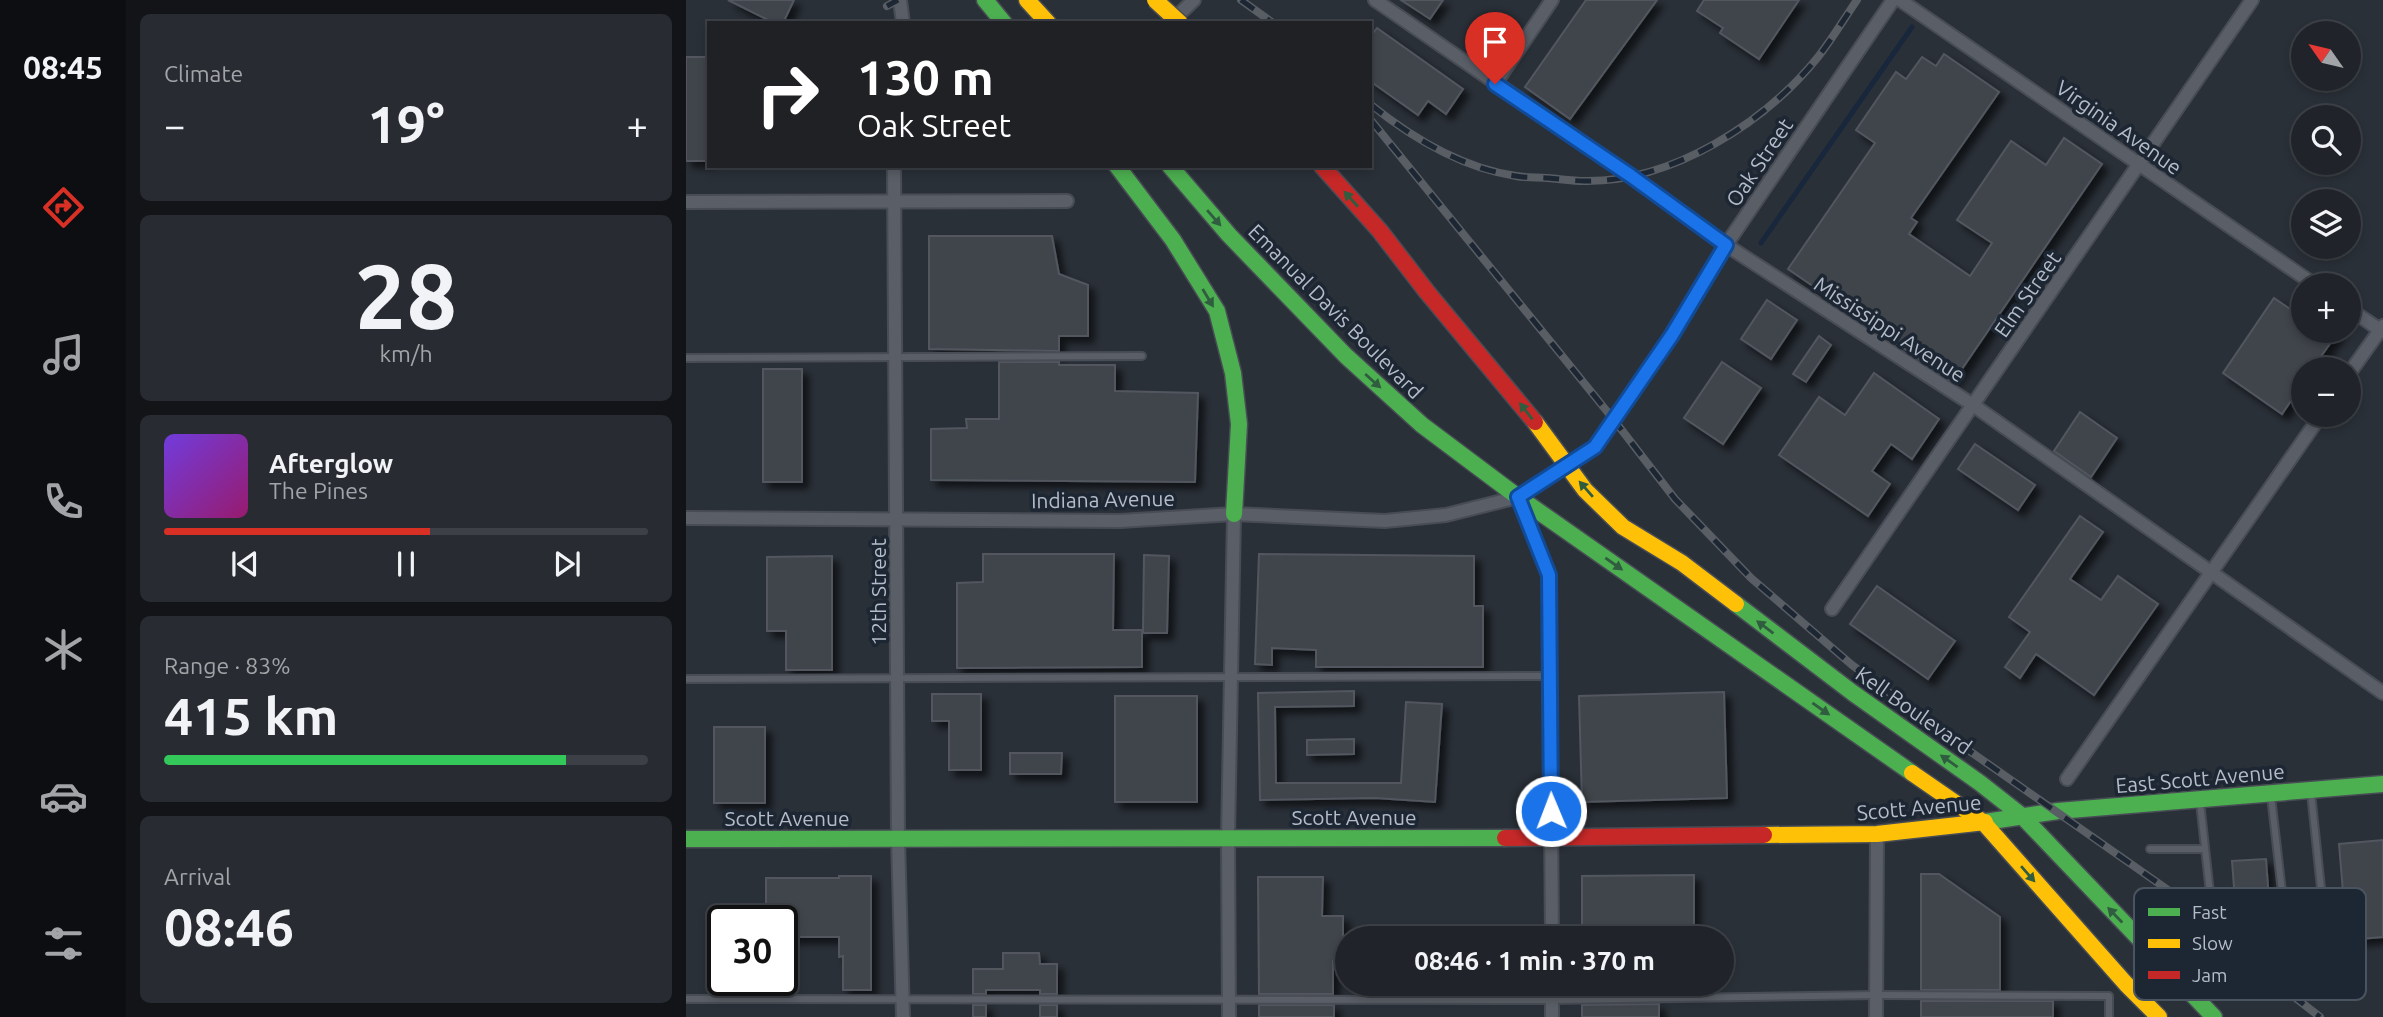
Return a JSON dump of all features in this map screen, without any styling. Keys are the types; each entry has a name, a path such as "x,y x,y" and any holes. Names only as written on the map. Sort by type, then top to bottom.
{"main road":[{"path":"985,0 1002,21"},
{"path":"1027,0 1046,21"},
{"path":"1155,0 1178,21"},
{"path":"1119,168 1173,240 1217,311 1233,373 1239,424 1234,514"},
{"name":"Emanual Davis Boulevard","path":"1172,168 1229,235 1346,356 1423,425 1518,497"},
{"path":"1324,168 1380,231 1427,292 1526,410 1567,465"},
{"name":"Kell Boulevard","path":"1567,465 1585,490 1623,527 1682,564 2022,816 2134,933"},
{"path":"1518,497 1983,822 2134,992"},
{"name":"East Scott Avenue","path":"2022,816 2383,784"},
{"name":"Scott Avenue","path":"686,839 1551,838 1877,834 2022,816"},
{"path":"2142,1000 2159,1017"},
{"name":"Kell Boulevard","path":"2198,1000 2214,1017"}],"street":[{"path":"900,0 903,21"},
{"path":"1172,21 1194,0"},
{"name":"Mississippi Avenue","path":"1375,0 1631,176 1726,245 1973,405 2383,693"},
{"path":"1495,84 1552,0"},
{"name":"Oak Street","path":"1518,497 1595,447 1672,335 1726,245 1893,0"},
{"name":"Virginia Avenue","path":"1900,0 2298,273"},
{"name":"Elm Street","path":"1832,609 2252,0"},
{"name":"12th Street","path":"894,168 898,839 903,1017"},
{"path":"686,202 1067,201"},
{"path":"2361,316 2382,329 2361,357"},
{"path":"2067,779 2312,427"},
{"path":"1518,497 1549,575 1552,926"},
{"name":"Indiana Avenue","path":"686,518 1120,520 1234,514 1385,521 1446,515 1518,497"},
{"path":"1229,1017 1228,838 1234,514"},
{"path":"1876,1017 1877,834"},
{"path":"1552,996 1552,1017"}],"lane":[{"path":"686,358 1142,356"},
{"path":"686,679 1550,676"},
{"path":"2310,790 2320,888"},
{"path":"2271,794 2282,888"},
{"path":"2200,800 2209,888"},
{"path":"2150,849 2205,849"},
{"path":"686,999 1552,1000 1876,995 2109,996 2109,1017"}],"building":[{"path":"728,0 794,0 784,21 770,21"},
{"path":"1401,0 1443,0 1430,19"},
{"path":"1586,0 1657,0 1570,119 1525,87"},
{"path":"1704,0 1799,0 1759,59 1720,33 1723,28 1697,11"},
{"path":"1377,28 1463,89 1446,114 1428,101 1418,115 1372,82 1372,34"},
{"path":"1944,54 1999,92 1911,218 1917,222 1909,234 1970,276 1992,243 1957,220 2011,141 2046,165 2064,138 2102,164 1953,382 1788,269 1875,143 1856,130 1896,72 1906,79 1922,57 1936,66"},
{"path":"686,57 707,57 707,161 686,161"},
{"path":"929,236 1052,236 1059,274 1088,285 1088,336 1059,336 1059,351 929,349"},
{"path":"2274,298 2291,310 2291,343 2330,343 2321,357 2291,357 2291,401 2282,414 2223,373"},
{"path":"1767,300 1797,320 1771,359 1741,339"},
{"path":"1819,336 1831,345 1806,382 1793,374"},
{"path":"999,362 1115,365 1115,391 1198,393 1195,482 931,480 931,429 967,428 966,419 999,419"},
{"path":"1722,362 1761,388 1723,444 1684,418"},
{"path":"763,369 802,369 802,482 763,482"},
{"path":"1874,373 1939,419 1912,459 1891,444 1872,471 1890,484 1868,516 1779,455 1819,397 1845,415"},
{"path":"2080,412 2117,438 2091,477 2054,451"},
{"path":"1975,444 2035,485 2018,510 1958,469"},
{"path":"2080,516 2103,532 2070,579 2101,600 2118,576 2158,604 2094,695 2036,654 2020,678 2005,667 2030,632 2009,617"},
{"path":"983,554 1114,554 1113,630 1142,630 1142,667 957,668 957,583 983,582"},
{"path":"1259,554 1474,556 1474,606 1483,606 1483,667 1316,667 1316,650 1272,648 1272,665 1255,664"},
{"path":"1144,555 1169,556 1167,633 1143,633"},
{"path":"832,556 832,670 786,670 786,631 767,631 767,557"},
{"path":"1877,586 1955,641 1928,679 1850,624"},
{"path":"1354,691 1354,706 1275,707 1276,783 1401,783 1406,702 1442,704 1435,802 1375,798 1260,800 1258,693"},
{"path":"1724,692 1727,798 1582,802 1579,696"},
{"path":"932,694 981,694 981,770 949,770 949,721 932,721"},
{"path":"1115,696 1197,696 1197,802 1115,802"},
{"path":"714,727 765,727 765,803 714,803"},
{"path":"1354,739 1354,754 1307,755 1307,740"},
{"path":"1010,753 1062,753 1061,774 1010,774"},
{"path":"2383,840 2383,937 2366,938 2366,888 2343,888 2339,844"},
{"path":"2266,859 2268,888 2234,888 2232,861"},
{"path":"1921,874 1939,874 2000,917 2000,990 1921,990"},
{"path":"1694,875 1694,926 1582,926 1582,876"},
{"path":"871,876 871,990 843,990 843,956 839,957 839,937 798,937 798,905 766,905 766,878"},
{"path":"1258,877 1323,877 1322,916 1343,916 1343,926 1335,926 1333,994 1259,994"},
{"path":"1003,953 1039,953 1040,964 1057,964 1057,994 1040,994 1040,990 986,990 986,994 973,994 973,969 1003,969"},
{"path":"1921,1001 2053,1001 2053,1017 1921,1017"},
{"path":"1659,1004 1659,1017 1582,1017 1582,1005"},
{"path":"973,1005 986,1005 986,1017 973,1017"},
{"path":"1040,1005 1057,1005 1057,1017 1040,1017"},
{"path":"1259,1005 1334,1005 1334,1017 1259,1017"}],"waterway":[{"path":"1761,243 1912,27"}],"railway":[{"path":"887,6 898,0"},
{"path":"1241,0 1270,21"},
{"path":"1372,105 1438,150 1496,172 1524,177 1585,181 1618,179 1683,160 1744,126 1796,81 1818,57 1857,0"},
{"path":"1372,121 1675,499 1751,578 1852,665 1941,731 2165,888"},
{"path":"2298,1000 2320,1017"}],"traffic: fast":[{"path":"985,0 1002,21"},
{"path":"1119,168 1173,240 1217,311 1233,373 1239,424 1234,514"},
{"path":"1172,168 1229,235 1346,356 1422,425 1518,497 1912,773"},
{"path":"1736,604 2022,816 2134,933"},
{"path":"1985,822 2058,811 2383,784"},
{"path":"686,839 1505,838"},
{"path":"2198,1000 2214,1017"}],"traffic: slow":[{"path":"1027,0 1046,21"},
{"path":"1155,0 1178,21"},
{"path":"1535,422 1585,490 1623,527 1682,563 1736,604"},
{"path":"1912,773 1983,822 2134,992"},
{"path":"1764,835 1877,834 1985,822"},
{"path":"2142,1000 2159,1017"}],"traffic: jam":[{"path":"1324,168 1380,231 1535,422"},
{"path":"1505,838 1764,835"}],"route":[{"path":"1495,84 1631,176 1726,245 1672,335 1595,447 1518,497 1549,575 1551,811"}]}
